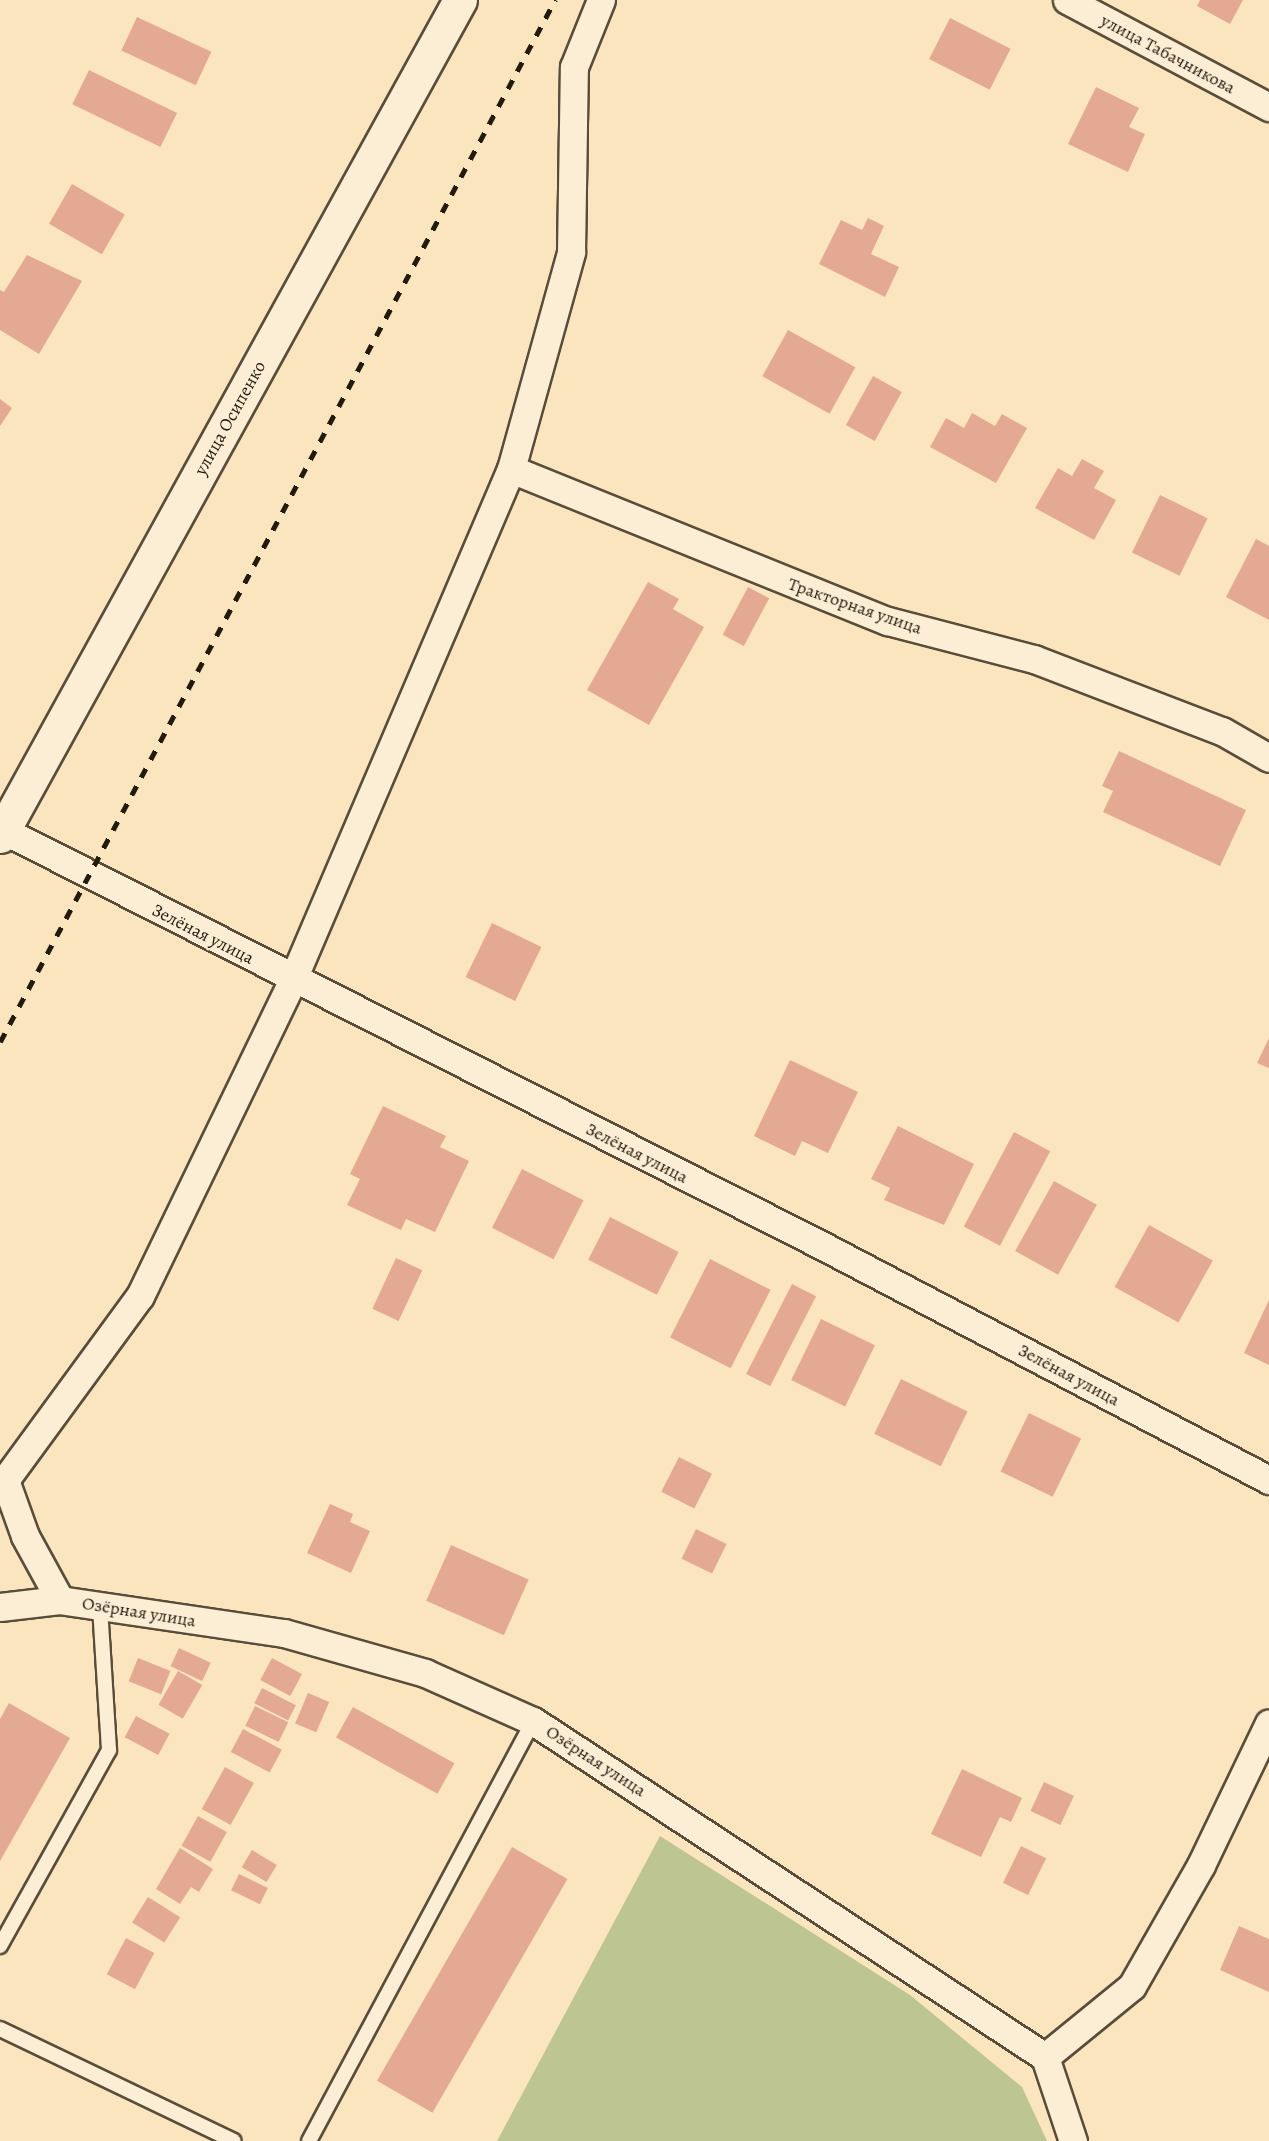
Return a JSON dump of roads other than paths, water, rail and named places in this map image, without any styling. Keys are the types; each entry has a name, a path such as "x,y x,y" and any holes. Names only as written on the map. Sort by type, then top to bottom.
{"street":[{"name":"улица Осипенко","path":"2,833 460,0"},
{"path":"60,1600 25,1536 3,1484 140,1296 293,979 511,469 571,252 574,67 601,0"},
{"name":"улица Табачникова","path":"1067,0 1269,107"},
{"name":"Тракторная улица","path":"511,469 888,621 1035,659 1222,731 1269,758"},
{"name":"Зелёная улица","path":"2,833 823,1246 1269,1480"},
{"name":"Озёрная улица","path":"0,1606 60,1600 284,1633 425,1673 533,1721 1046,2057"},
{"path":"1073,2141 1046,2057 1132,1986 1201,1865 1269,1723"}],"lane":[{"path":"0,1946 109,1750 100,1606"},
{"path":"309,2141 533,1721"},
{"path":"0,2029 234,2141"}],"railway":[{"path":"0,1042 555,0"}]}
